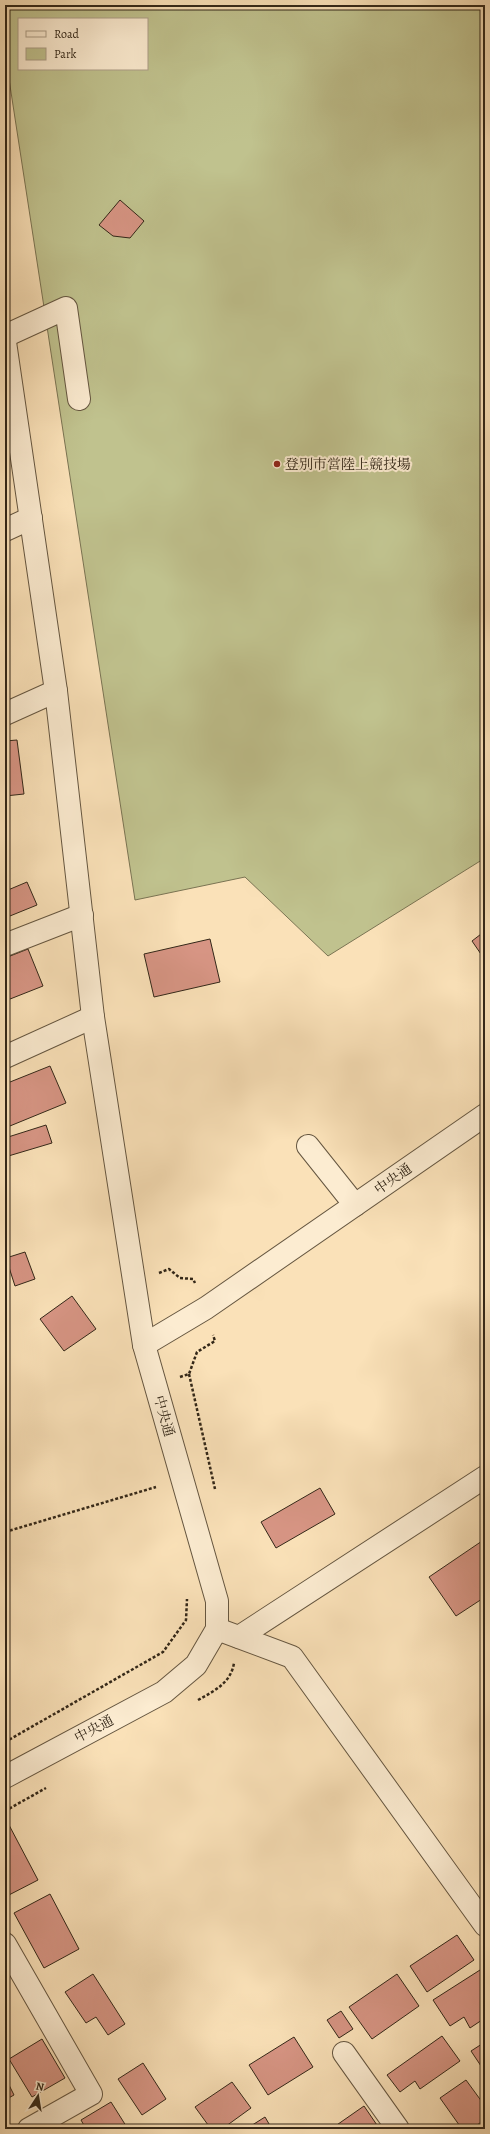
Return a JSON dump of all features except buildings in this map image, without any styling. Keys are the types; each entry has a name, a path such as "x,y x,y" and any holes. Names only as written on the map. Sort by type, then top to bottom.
{"street":[{"path":"5,336 66,308 79,399"},
{"path":"5,342 56,691 93,1017 144,1345"},
{"path":"5,530 31,518"},
{"path":"5,714 56,691"},
{"path":"5,945 82,915"},
{"path":"5,1058 93,1017"},
{"name":"中央通","path":"5,1777 164,1692 196,1665 217,1629 217,1601 144,1345 206,1308 485,1115"},
{"path":"308,1146 355,1206"},
{"path":"239,1637 485,1477"},
{"path":"217,1629 292,1656 485,1925"},
{"path":"5,1944 91,2094 29,2129"},
{"path":"344,2053 398,2129"}],"path":[{"path":"189,1374 216,1496"},
{"path":"5,1532 160,1485"},
{"path":"5,1742 163,1652 186,1620 187,1598"},
{"path":"195,1702 222,1687 234,1668 239,1637"},
{"path":"5,1811 52,1784"}],"green space":[{"name":"登別市営陸上競技場","path":"5,5 485,5 485,858 328,956 245,877 135,900 5,53"}],"place":[{"name":"登別市営陸上競技場","path":"277,464"}]}
